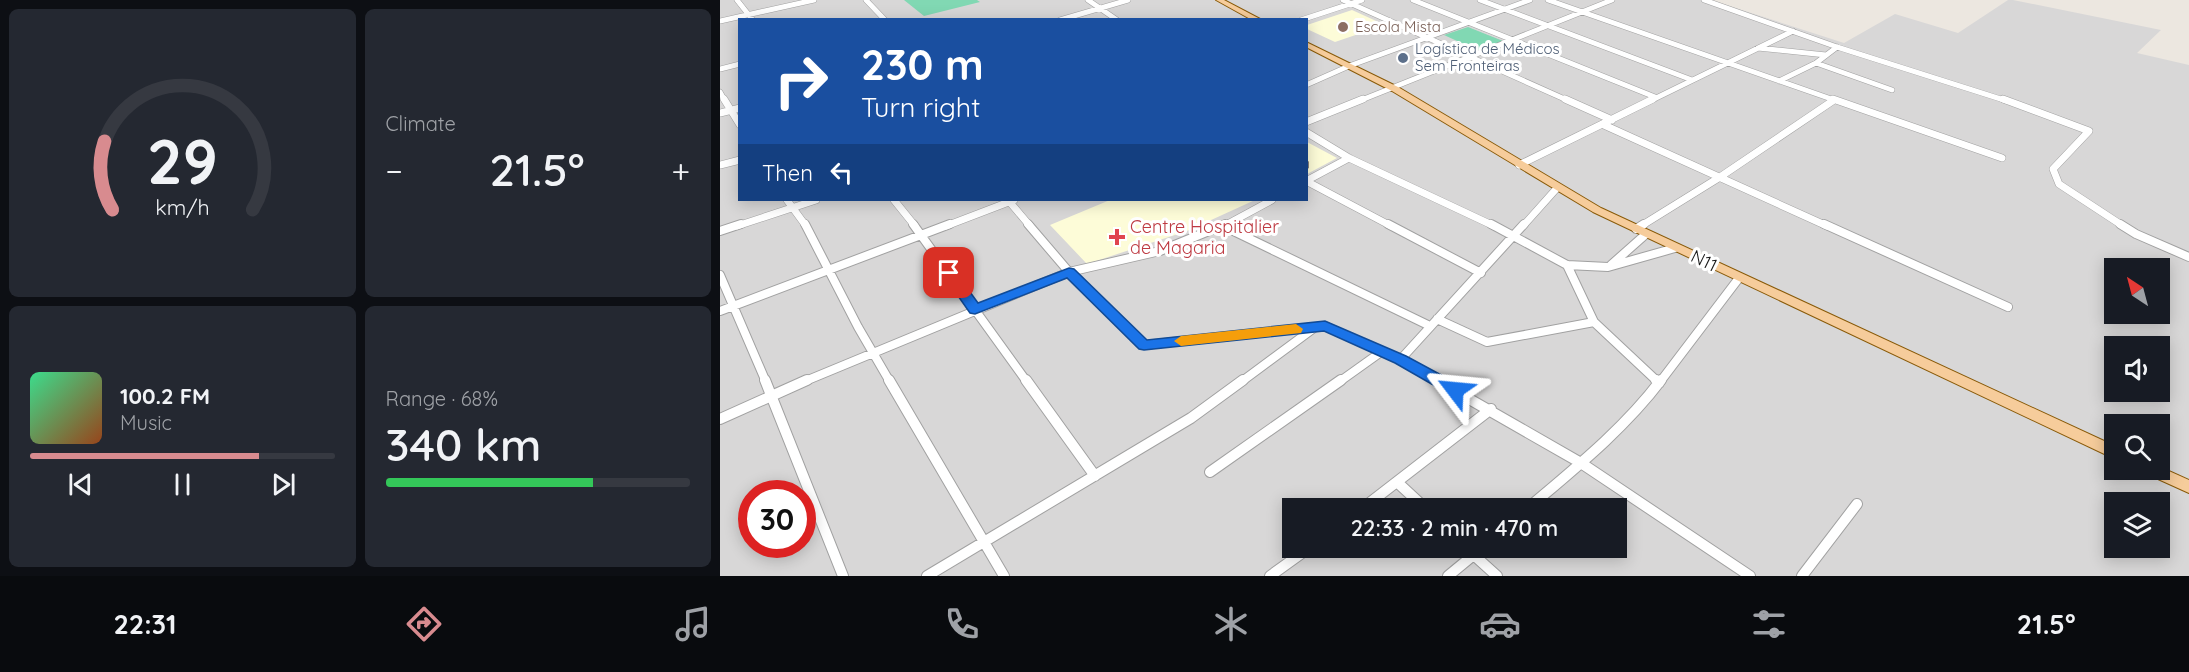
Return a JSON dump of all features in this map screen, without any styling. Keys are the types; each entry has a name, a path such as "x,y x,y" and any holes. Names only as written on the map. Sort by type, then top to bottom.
{"main road":[{"path":"1220,0 1255,18"},
{"name":"N11","path":"1308,45 1395,89 1557,188 1641,231 2104,448"},
{"path":"2170,478 2189,487"}],"street":[{"path":"737,0 751,17 812,0"},
{"path":"866,0 883,18"},
{"path":"1088,0 1114,18"},
{"path":"1067,18 1128,0"},
{"path":"1344,0 1468,58 1612,120"},
{"path":"1308,18 1362,0"},
{"path":"1413,0 1654,97"},
{"path":"1480,0 1692,80"},
{"path":"1308,84 1349,66 1430,39 1530,0"},
{"path":"1548,0 2002,158"},
{"path":"1308,121 1395,89 1545,25 1612,0"},
{"path":"1704,0 1837,47 1997,97 2089,131 2053,169 2059,184 2136,234 2189,257"},
{"path":"720,21 738,19"},
{"path":"1519,165 1792,31"},
{"path":"1779,81 1816,63 1837,47"},
{"path":"1758,48 1826,55"},
{"path":"1816,63 1892,90"},
{"path":"720,69 738,64"},
{"path":"720,92 738,122"},
{"path":"1608,267 1641,231 1834,100"},
{"path":"720,113 738,108"},
{"path":"1604,125 2008,307"},
{"path":"1308,133 1349,158 1514,235 1567,265 1608,267 1675,248"},
{"path":"1308,180 1349,158"},
{"path":"720,165 738,160"},
{"path":"1308,182 1481,273"},
{"path":"1400,360 1557,188"},
{"path":"720,231 790,204 810,201"},
{"path":"895,201 923,236 1095,476"},
{"path":"720,311 923,236 1009,201"},
{"path":"1012,201 1069,272 1144,345 1325,326 1400,360 1491,410 1581,463 1704,548 1750,576"},
{"path":"720,419 771,395 1069,272 1160,251 1223,226 1270,201"},
{"path":"790,204 812,234 830,268 828,272 873,354 1004,576"},
{"path":"1223,226 1434,322 1487,342 1594,322"},
{"path":"1567,265 1594,322 1659,383"},
{"path":"720,275 735,306 843,576"},
{"path":"1540,498 1581,463 1647,399 1738,278"},
{"path":"927,576 1191,418 1314,328"},
{"path":"1210,472 1381,352"},
{"path":"1377,498 1491,410"},
{"path":"1398,483 1414,498"},
{"path":"1802,576 1857,504"},
{"path":"1270,576 1295,558"},
{"path":"1448,576 1466,558"},
{"path":"1481,558 1497,576"}],"shaded area":[{"path":"720,0 1711,0 1844,43 1895,14 1958,33 2008,0 2013,0 2161,30 2137,53 2189,65 2189,576 720,576"},
{"name":"Escola Mista","path":"1352,10 1385,25 1335,42 1308,29 1308,25"},
{"name":"Centre Hospitalier de Magaria","path":"1308,143 1337,158 1308,173"},
{"name":"Centre Hospitalier de Magaria","path":"1108,201 1253,201 1187,231 1087,264 1050,225"}],"green space":[{"path":"904,0 977,0 980,2 924,16"},
{"path":"1468,27 1503,41 1479,51 1444,35"}],"slow traffic":[{"path":"1181,341 1296,329"}],"place":[{"name":"Escola Mista","path":"1343,27"},
{"name":"Logística de Médicos Sem Fronteiras","path":"1403,58"},
{"name":"Centre Hospitalier de Magaria","path":"1117,237"}],"route":[{"path":"949,273 975,310 1069,272 1144,345 1325,326 1400,360 1455,390"}]}
